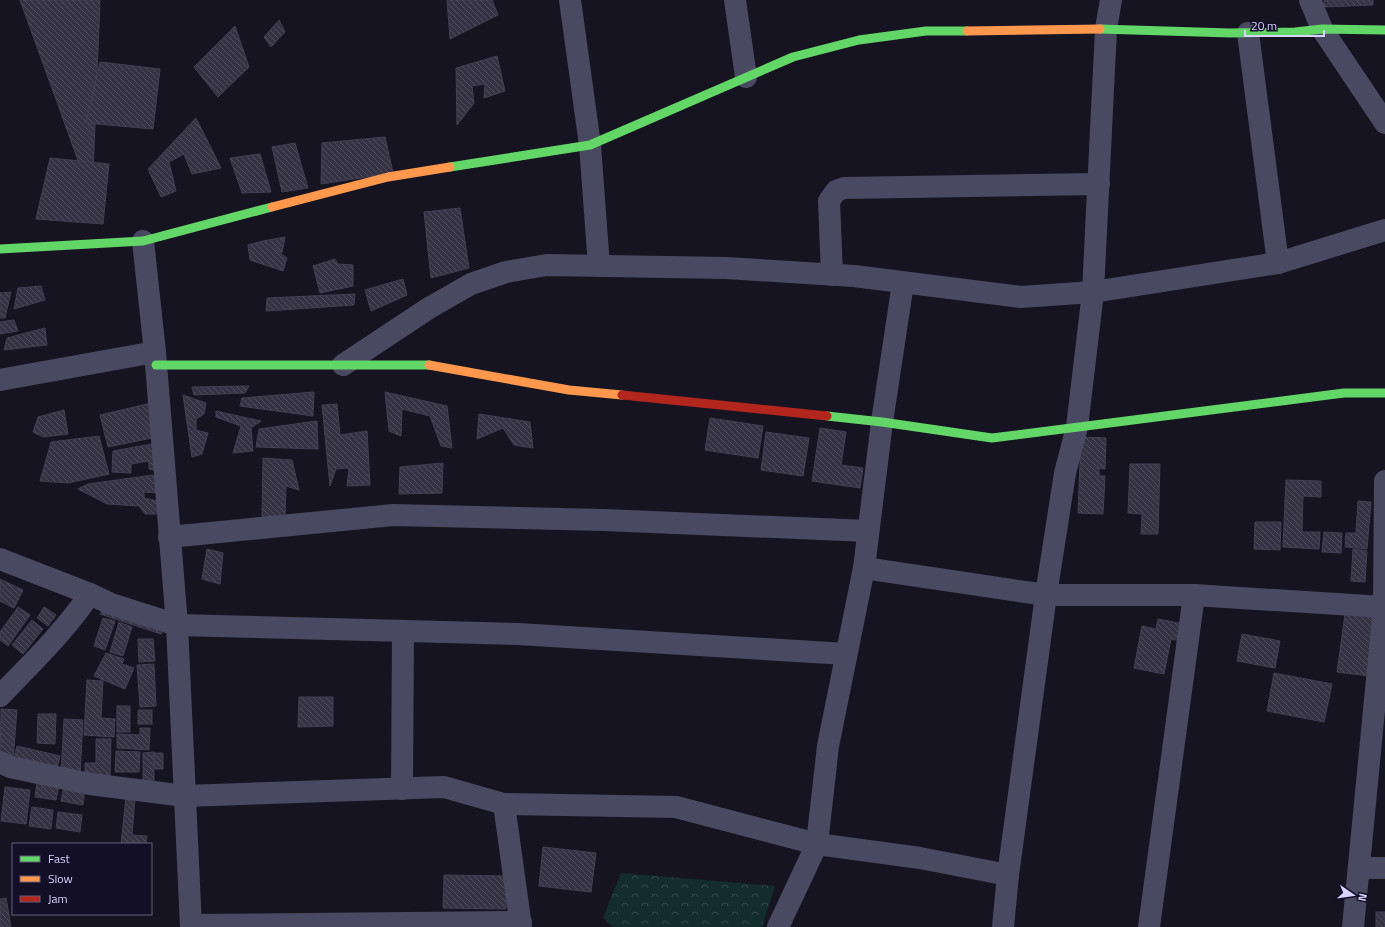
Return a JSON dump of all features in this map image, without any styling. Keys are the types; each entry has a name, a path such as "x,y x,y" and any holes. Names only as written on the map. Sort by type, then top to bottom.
{"street":[{"path":"570,0 590,145 600,266"},
{"path":"735,0 746,77"},
{"path":"1003,927 1008,875 1046,595 1065,473 1077,427 1094,292 1106,29 1111,0"},
{"path":"1310,0 1322,28 1385,123"},
{"path":"0,249 143,242 388,177 590,145 793,57 859,40 926,31 1106,29 1295,32 1322,28 1385,30"},
{"path":"1248,32 1278,263"},
{"path":"832,275 829,201 836,191 844,188 1099,184"},
{"path":"343,365 429,308 471,284 506,272 547,265 726,268 832,275 903,282 1021,297 1094,292 1278,263 1385,230"},
{"path":"143,242 155,358 177,625 191,926 521,925 504,804"},
{"path":"778,927 817,844 828,746 864,568 882,422 903,282"},
{"path":"0,380 155,358 343,365 431,365 569,390 882,422 992,438 1344,393 1385,393"},
{"path":"1353,927 1384,607 1385,481"},
{"path":"169,537 393,515 604,520 868,531"},
{"path":"0,559 90,594 111,604 177,625 518,634 846,654"},
{"path":"864,568 1046,595 1194,595 1384,607"},
{"path":"0,696 43,652 76,615 90,594"},
{"path":"1149,927 1194,595"},
{"path":"402,789 403,631"},
{"path":"0,762 10,767 90,784 185,796 444,787 504,804 676,807 817,844 920,858 1008,875"},
{"path":"1359,868 1385,868"}],"green space":[{"path":"621,873 775,886 762,927 613,927 603,918"}],"building":[{"path":"20,0 100,0 92,199"},
{"path":"447,0 492,0 498,15 450,39"},
{"path":"1324,0 1373,0 1373,5 1324,7"},
{"path":"279,20 285,32 271,47 264,37"},
{"path":"235,26 249,67 218,97 194,67"},
{"path":"497,56 505,91 484,98 485,84 472,86 474,103 457,125 456,68"},
{"path":"100,62 160,69 153,129 86,123"},
{"path":"196,118 221,168 192,174 184,154 169,162 176,191 161,197 148,169"},
{"path":"385,137 393,173 321,184 322,143"},
{"path":"295,143 308,188 282,192 272,147"},
{"path":"260,154 271,192 242,193 230,158"},
{"path":"50,158 109,164 103,224 36,219"},
{"path":"460,208 469,268 431,278 424,212"},
{"path":"285,237 282,253 263,241"},
{"path":"263,241 287,258 283,271 250,260 248,245"},
{"path":"335,259 338,264 353,265 353,286 320,293 313,266"},
{"path":"403,279 407,295 371,311 365,290"},
{"path":"41,286 45,300 14,309 18,288"},
{"path":"11,292 5,318 0,318 0,293"},
{"path":"355,294 354,305 266,311 267,298"},
{"path":"14,320 18,331 0,334 0,322"},
{"path":"45,328 47,345 4,350 7,338"},
{"path":"249,386 245,393 194,395 192,387"},
{"path":"314,392 313,416 240,406 242,398"},
{"path":"385,392 447,406 452,448 441,446 430,416 402,409 401,436 389,431"},
{"path":"183,395 206,403 204,414 196,419 196,430 208,433 202,454 192,457"},
{"path":"151,403 152,438 108,447 100,415"},
{"path":"337,404 340,435 367,431 370,485 347,486 349,468 336,469 330,486 322,405"},
{"path":"64,410 68,434 43,437 33,432 38,417"},
{"path":"216,411 261,421 251,428 253,451 233,453 241,426 216,417"},
{"path":"479,414 530,422 533,448 514,445 503,428 477,439"},
{"path":"710,418 763,426 758,458 705,450"},
{"path":"317,421 318,449 256,447 259,429"},
{"path":"820,428 846,432 841,465 863,468 860,488 812,481"},
{"path":"766,432 809,438 803,476 761,470"},
{"path":"99,436 109,474 68,483 40,481 51,442"},
{"path":"1081,437 1106,438 1105,469 1099,468 1099,476 1105,476 1103,514 1078,513"},
{"path":"152,444 158,471 149,469 149,461 131,464 131,473 112,472 113,451"},
{"path":"263,458 292,460 299,490 286,486 285,516 262,516"},
{"path":"443,463 442,493 399,494 400,467"},
{"path":"1130,464 1160,464 1158,534 1141,534 1142,514 1128,513"},
{"path":"153,475 157,493 144,492 144,498 158,501 160,514 145,514 139,506 107,504 78,489 88,484"},
{"path":"1286,480 1321,481 1321,497 1303,496 1302,532 1320,532 1319,549 1283,547"},
{"path":"1358,501 1371,502 1367,549 1345,547 1346,533 1356,533"},
{"path":"1255,522 1281,522 1280,550 1254,549"},
{"path":"1324,532 1342,533 1341,553 1322,552"},
{"path":"207,549 223,553 220,584 202,579"},
{"path":"1353,549 1367,551 1365,582 1351,581"},
{"path":"0,579 23,590 14,608 0,601"},
{"path":"105,606 168,625 161,634 100,614"},
{"path":"18,607 30,615 8,646 0,640 0,632"},
{"path":"44,607 56,615 48,626 37,618"},
{"path":"1345,614 1376,618 1369,676 1337,672"},
{"path":"103,618 115,621 105,650 94,646"},
{"path":"1158,619 1184,624 1181,641 1171,639 1164,674 1134,668 1142,626 1156,629"},
{"path":"32,620 43,629 23,654 12,645"},
{"path":"119,622 132,627 123,656 110,652"},
{"path":"1242,634 1280,641 1275,668 1237,661"},
{"path":"138,639 153,639 155,661 139,662"},
{"path":"106,653 124,659 122,664 134,668 125,689 94,676"},
{"path":"154,664 156,706 140,707 137,665"},
{"path":"1274,673 1332,684 1324,722 1267,711"},
{"path":"87,680 103,681 101,718 115,719 114,737 84,735"},
{"path":"299,697 333,697 333,726 298,727"},
{"path":"117,706 130,706 130,732 117,732"},
{"path":"1,709 17,710 13,759 0,758"},
{"path":"138,710 152,710 152,724 138,724"},
{"path":"38,714 56,714 55,744 37,743"},
{"path":"64,719 83,720 80,775 61,774"},
{"path":"140,728 150,728 149,750 117,748 117,734 140,735"},
{"path":"96,739 111,739 110,781 85,780 85,763 96,763"},
{"path":"17,746 60,756 56,772 13,762"},
{"path":"116,751 140,752 139,772 115,772"},
{"path":"154,752 154,784 143,784 143,753"},
{"path":"154,753 163,753 163,769 155,769"},
{"path":"37,782 59,785 56,800 35,797"},
{"path":"64,785 85,788 83,805 61,801"},
{"path":"5,787 30,790 26,824 1,821"},
{"path":"126,797 135,798 132,835 147,836 146,843 121,843"},
{"path":"32,807 53,810 51,829 29,826"},
{"path":"58,812 82,815 80,832 56,828"},
{"path":"543,847 596,853 591,892 539,886"},
{"path":"444,875 507,876 506,909 443,908"},
{"path":"6,898 11,927 0,927 0,899"},
{"path":"1376,912 1385,912 1385,927 1376,927"}],"traffic: fast":[{"path":"1100,29 1230,33 1295,32 1322,29 1385,30"},
{"path":"450,167 590,145 793,57 859,40 926,31 967,31"},
{"path":"0,249 143,241 272,207"},
{"path":"156,365 429,365"},
{"path":"827,416 882,422 992,438 1344,393 1385,393"}],"traffic: slow":[{"path":"967,31 1100,29"},
{"path":"272,207 388,177 450,167"},
{"path":"429,365 569,390 622,395"}],"traffic: jam":[{"path":"622,395 827,416"}]}
